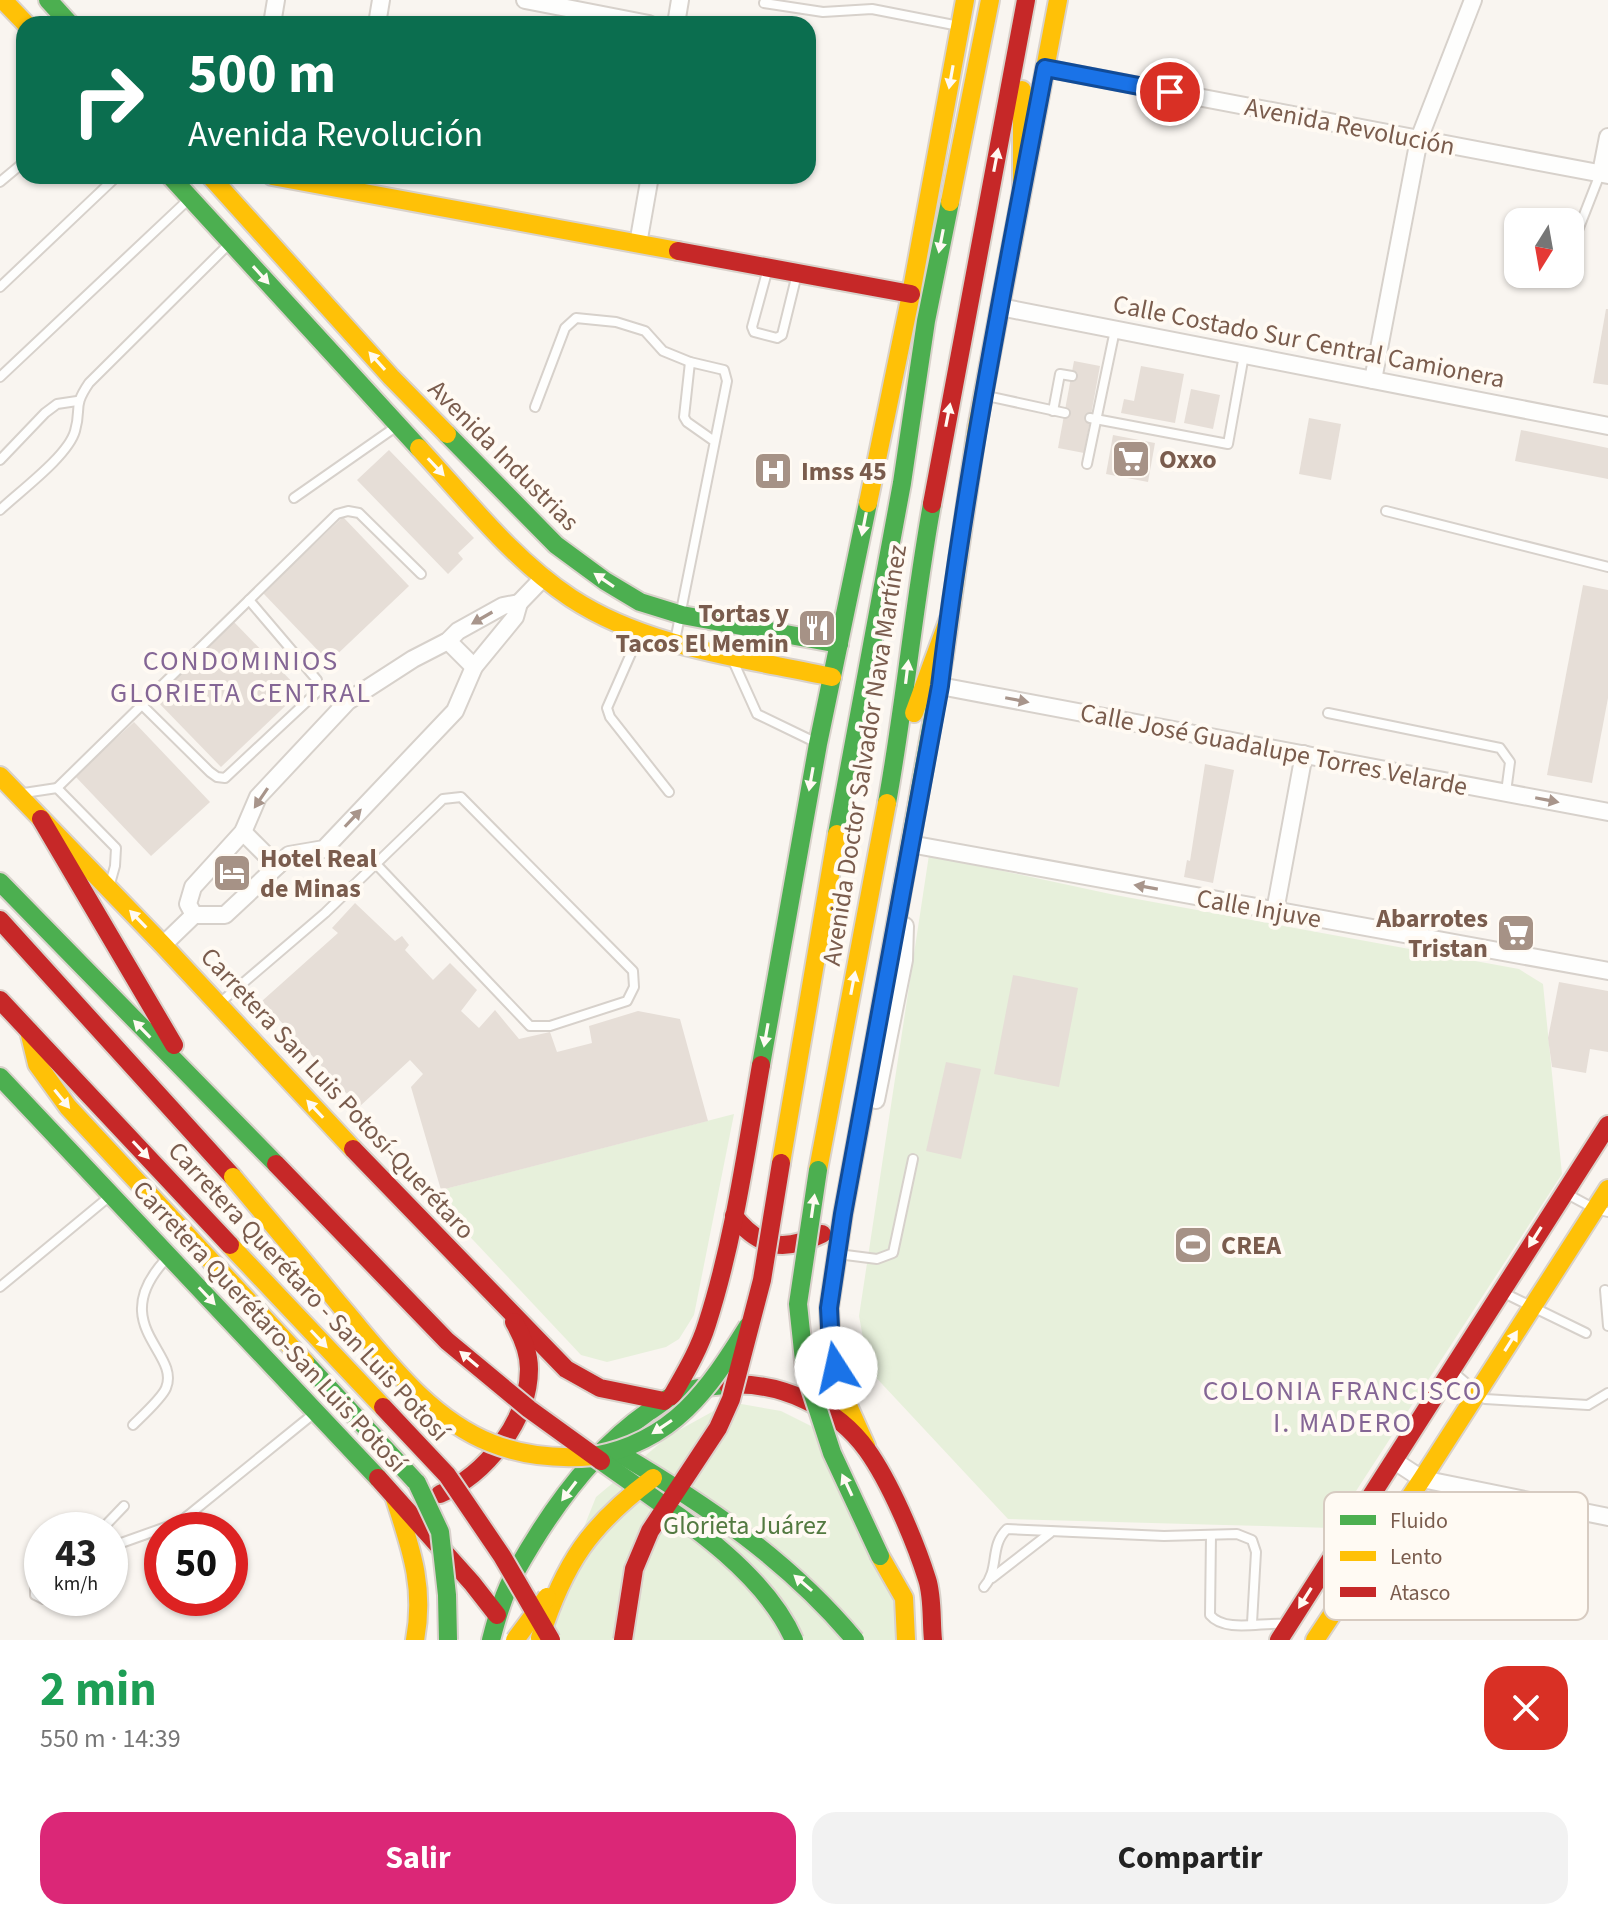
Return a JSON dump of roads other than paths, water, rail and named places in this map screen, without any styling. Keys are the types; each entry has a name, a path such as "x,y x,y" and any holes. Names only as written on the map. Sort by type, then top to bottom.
{"main road":[{"path":"3,0 18,16"},
{"path":"48,0 63,16"},
{"name":"Avenida Doctor Salvador Nava Martínez","path":"668,1399 697,1350 707,1324 734,1216 818,744 911,294 965,0"},
{"name":"Avenida Doctor Salvador Nava Martínez","path":"623,1640 634,1569 650,1531 718,1428 731,1399 762,1280 853,745 902,483 926,321 990,0"},
{"path":"953,1640 895,1500 867,1449 841,1390 831,1346 829,1308 841,1255 908,853 940,686 984,395 1058,0"},
{"path":"1022,187 1024,8"},
{"name":"Avenida Doctor Salvador Nava Martínez","path":"880,1556 832,1453 805,1370 798,1304 818,1170 897,747 921,563 1024,8"},
{"name":"Avenida Industrias","path":"177,184 397,425 544,577 591,610 641,632 832,677"},
{"name":"Avenida Industrias","path":"217,184 391,377 556,545 640,602 682,615 839,644"},
{"path":"355,184 638,244 911,294"},
{"path":"899,351 903,384 898,451 902,483"},
{"path":"381,407 405,407 451,440"},
{"path":"897,747 913,715 948,621"},
{"name":"Carretera San Luis Potosí-Querétaro","path":"0,776 369,1166 581,1381 606,1392 668,1399"},
{"path":"41,819 199,1088"},
{"path":"0,882 447,1341 529,1409 680,1518 742,1569 778,1610 794,1640"},
{"path":"0,920 233,1177 402,1378 432,1406 491,1443 550,1456 604,1455 663,1429 704,1393 748,1326"},
{"name":"Carretera Querétaro - San Luis Potosí","path":"0,1000 447,1475 502,1556 551,1640"},
{"path":"0,1011 26,1027 30,1053 68,1107 417,1483 440,1532 448,1640"},
{"name":"Carretera Querétaro-San Luis Potosí","path":"0,1077 375,1475 472,1583 494,1626"},
{"path":"1373,1492 1608,1125"},
{"path":"1413,1492 1532,1307 1601,1210 1608,1189"},
{"path":"734,1216 745,1231 758,1241 786,1245 810,1240 848,1215"},
{"path":"375,1475 411,1493 436,1495 452,1491 469,1480 490,1457 520,1409 529,1371 520,1334 508,1309"},
{"path":"473,1640 494,1626 515,1572 570,1488 630,1425 668,1399 701,1387 738,1384 775,1389 826,1409 867,1449"},
{"path":"529,1409 616,1452 701,1502 758,1544 811,1589 855,1640"},
{"path":"515,1640 595,1528 617,1506 718,1428"},
{"path":"395,1499 420,1578 422,1612 415,1640"},
{"path":"880,1556 889,1640"},
{"path":"880,1556 904,1598 906,1640"},
{"path":"1284,1632 1324,1569"},
{"path":"540,1640 566,1572"},
{"path":"928,1581 933,1640"},
{"path":"1315,1640 1328,1620"}],"street":[{"path":"525,0 608,16"},
{"path":"1373,380 1419,139 1473,0"},
{"name":"Avenida Revolución","path":"1045,68 1604,174"},
{"path":"1604,174 1608,137"},
{"path":"638,244 649,184"},
{"name":"Calle Costado Sur Central Camionera","path":"1000,307 1608,426"},
{"path":"163,945 194,915 225,915 289,855 324,849 455,711 474,667 515,617 519,603 544,577"},
{"path":"194,915 188,904 193,887 243,832 258,797 348,701 413,659 448,641 458,631 503,606 519,603"},
{"path":"448,641 474,667"},
{"name":"Calle José Guadalupe Torres Velarde","path":"940,686 1608,812"},
{"path":"1275,911 1304,754"},
{"path":"243,832 277,866"},
{"name":"Calle Injuve","path":"908,853 1275,911 1608,969"},
{"path":"1393,1460 1422,1479 1486,1492"},
{"path":"1588,1513 1608,1517"}],"lane":[{"path":"764,3 823,12 872,9 960,27"},
{"path":"0,182 16,169"},
{"path":"1584,219 1604,174"},
{"path":"0,287 109,184"},
{"path":"0,377 190,198"},
{"path":"0,510 65,449 75,431 77,401 89,383 231,242"},
{"path":"768,268 752,327 754,332 777,338 782,335 797,273"},
{"path":"535,407 565,328 576,318 616,322 645,331 663,351 690,362 724,370 726,375 675,641"},
{"path":"1087,464 1100,381 1115,330"},
{"path":"1093,419 1228,444 1244,354"},
{"path":"690,362 684,417 714,441"},
{"path":"1053,411 1060,374 1072,376"},
{"path":"984,395 1065,413"},
{"path":"0,460 45,413 57,404 77,401"},
{"path":"294,498 397,425"},
{"path":"17,794 57,788 337,514 348,511 359,513 421,574"},
{"path":"1386,511 1608,567"},
{"path":"141,704 210,772 225,778 317,692 317,680 249,600"},
{"path":"641,632 607,708 610,717 669,792"},
{"path":"731,655 757,714 818,744"},
{"path":"1328,713 1500,748 1510,762 1506,792"},
{"path":"57,788 116,848 109,889"},
{"path":"218,1004 325,913 443,799 461,797 633,971 634,987 627,1001 550,1026 530,1026 376,864"},
{"path":"841,1255 877,1259 893,1253 913,1159"},
{"path":"1563,1192 1601,1210"},
{"path":"0,1287 112,1195"},
{"path":"133,1425 166,1389 167,1370 145,1331 141,1301 151,1275 169,1256"},
{"path":"1605,1290 1608,1326"},
{"path":"1501,1291 1586,1333"},
{"path":"1451,1371 1485,1399 1588,1405 1608,1393"},
{"path":"128,1541 180,1522 281,1437 316,1412"},
{"path":"118,1512 124,1506"},
{"path":"991,1579 998,1538 1007,1529 1164,1536 1237,1534 1252,1540 1256,1552 1252,1623"},
{"path":"984,1587 1050,1533"},
{"path":"1211,1535 1210,1615 1216,1622 1226,1625 1252,1623 1284,1632"}],"place":[{"name":"Oxxo","path":"1131,459"},
{"name":"Imss 45","path":"773,471"},
{"name":"Tortas y Tacos El Memin","path":"817,628"},
{"name":"Hotel Real de Minas","path":"232,873"},
{"name":"Abarrotes Tristan","path":"1516,933"},
{"name":"CREA","path":"1193,1245"}],"district":[{"name":"CONDOMINIOS GLORIETA CENTRAL","path":"241,676"},
{"name":"COLONIA FRANCISCO I. MADERO","path":"1343,1406"}],"park label":[{"name":"Glorieta Juárez","path":"745,1525"}]}
